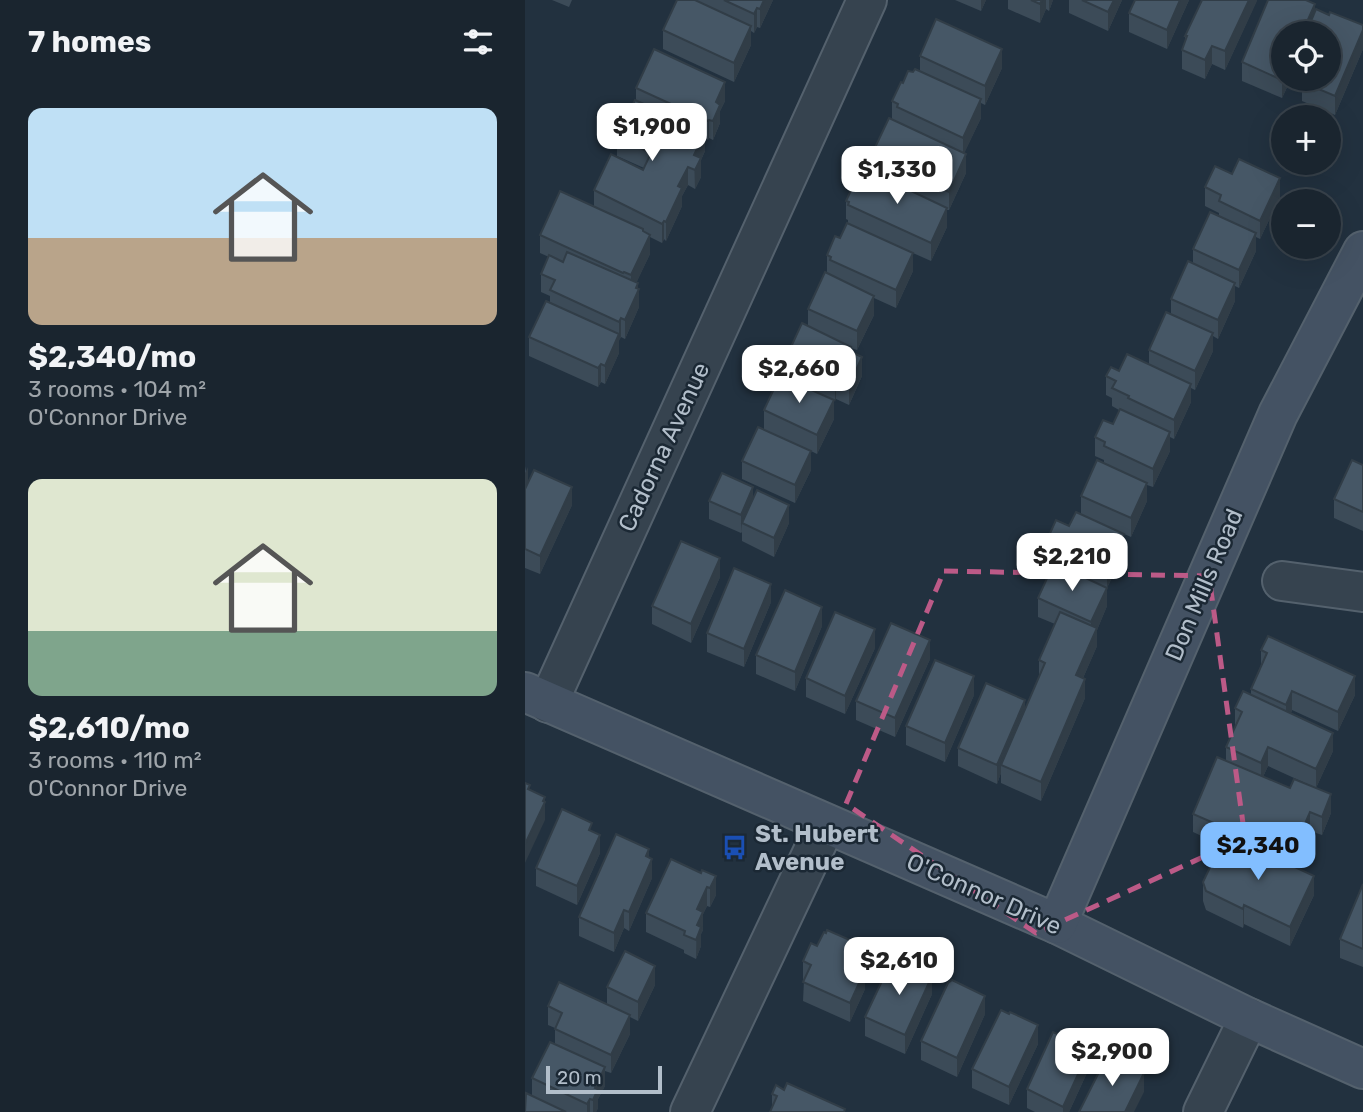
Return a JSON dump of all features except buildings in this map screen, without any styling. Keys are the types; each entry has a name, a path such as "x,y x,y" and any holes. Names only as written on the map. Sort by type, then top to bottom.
{"main road":[{"name":"Don Mills Road","path":"1057,925 1278,414 1363,251"},
{"name":"O'Connor Drive","path":"537,698 1057,925 1249,1018 1363,1069"}],"street":[{"name":"Cadorna Avenue","path":"537,698 867,0"},
{"path":"1282,581 1363,592"},
{"path":"690,1112 826,824"},
{"path":"1203,1112 1249,1018"}],"highlighted area":[{"path":"944,571 1209,576 1245,838 1036,933 846,804"}],"place":[{"name":"St. Hubert Avenue","path":"735,848"}]}
